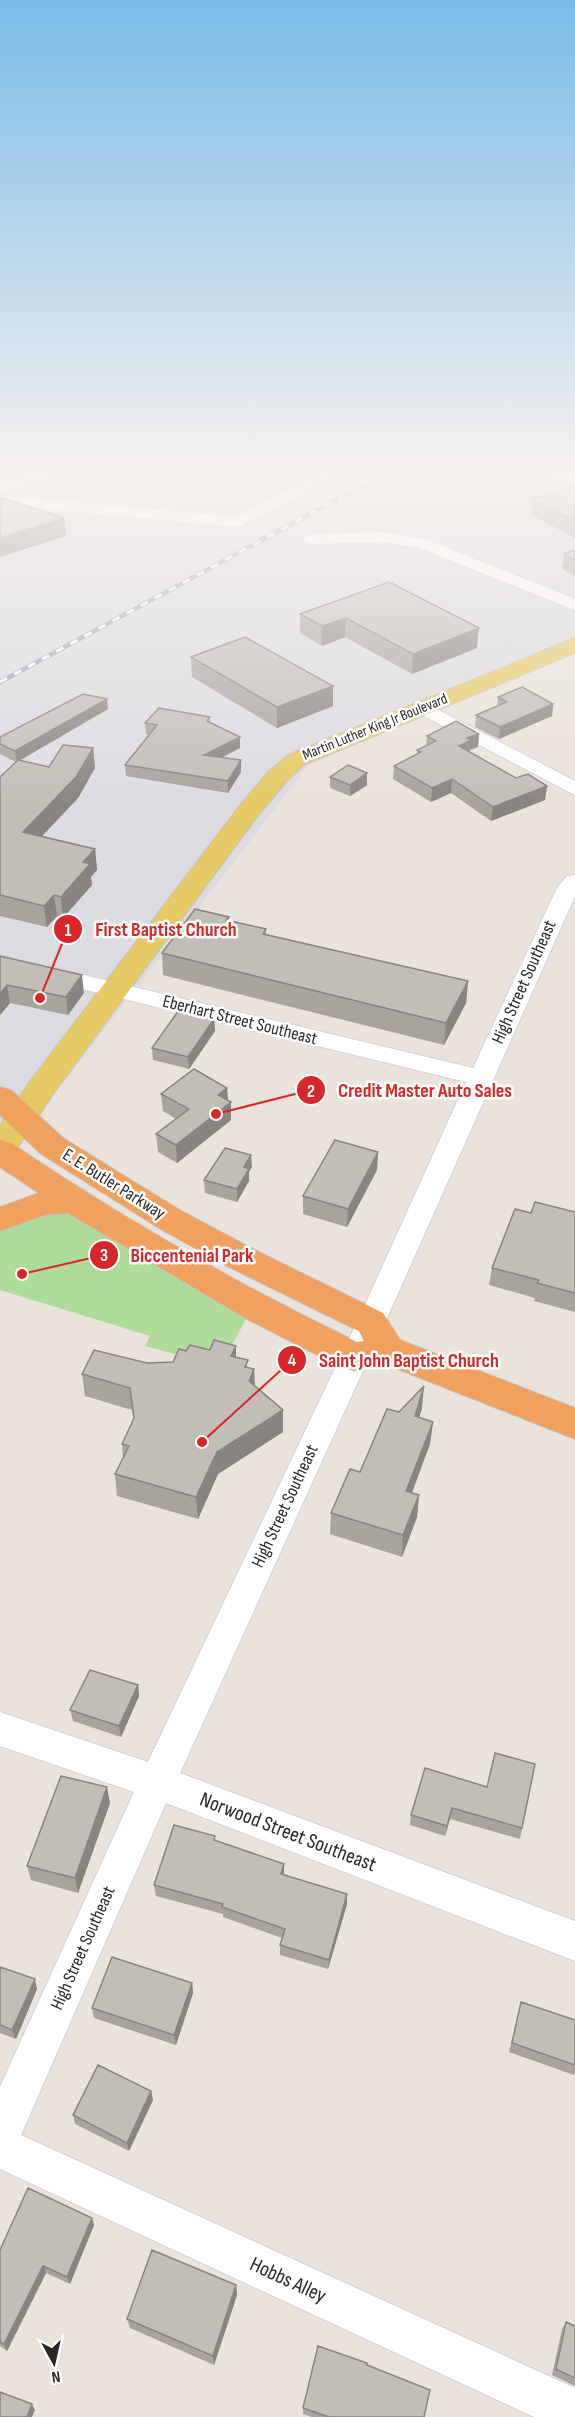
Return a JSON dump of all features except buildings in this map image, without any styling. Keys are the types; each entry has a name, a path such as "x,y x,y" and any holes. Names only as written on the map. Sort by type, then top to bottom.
{"highway":[{"name":"E. E. Butler Parkway","path":"11,1107 51,1146 171,1220 239,1257 371,1343"},
{"name":"E. E. Butler Parkway","path":"0,1151 73,1201 259,1310 371,1343 575,1424"},
{"path":"0,1219 42,1204 73,1201"}],"main road":[{"name":"Martin Luther King Jr Boulevard","path":"0,1151 11,1107 42,1087 250,809 278,776 296,760 575,645"}],"street":[{"path":"518,582 575,605"},
{"path":"423,708 575,789"},
{"name":"High Street Southeast","path":"0,2134 157,1782 371,1343 481,1078 548,928 568,888 575,881"},
{"name":"Eberhart Street Southeast","path":"0,962 481,1078"},
{"name":"Norwood Street Southeast","path":"0,1729 157,1782 575,1941"},
{"name":"Hobbs Alley","path":"0,2147 575,2412"}],"shaded area":[{"path":"0,582 575,582 575,648 321,749 74,1069 0,1158"}],"green space":[{"path":"66,1212 78,1215 247,1317 229,1351 221,1352 207,1348 201,1357 193,1359 145,1346 150,1336 0,1290 0,1231 29,1217"}],"railway":[{"path":"0,682 185,582"}],"place":[{"name":"First Baptist Church","path":"40,998"},
{"name":"Credit Master Auto Sales","path":"216,1114"},
{"name":"Biccentenial Park","path":"22,1274"},
{"name":"Saint John Baptist Church","path":"202,1442"}]}
